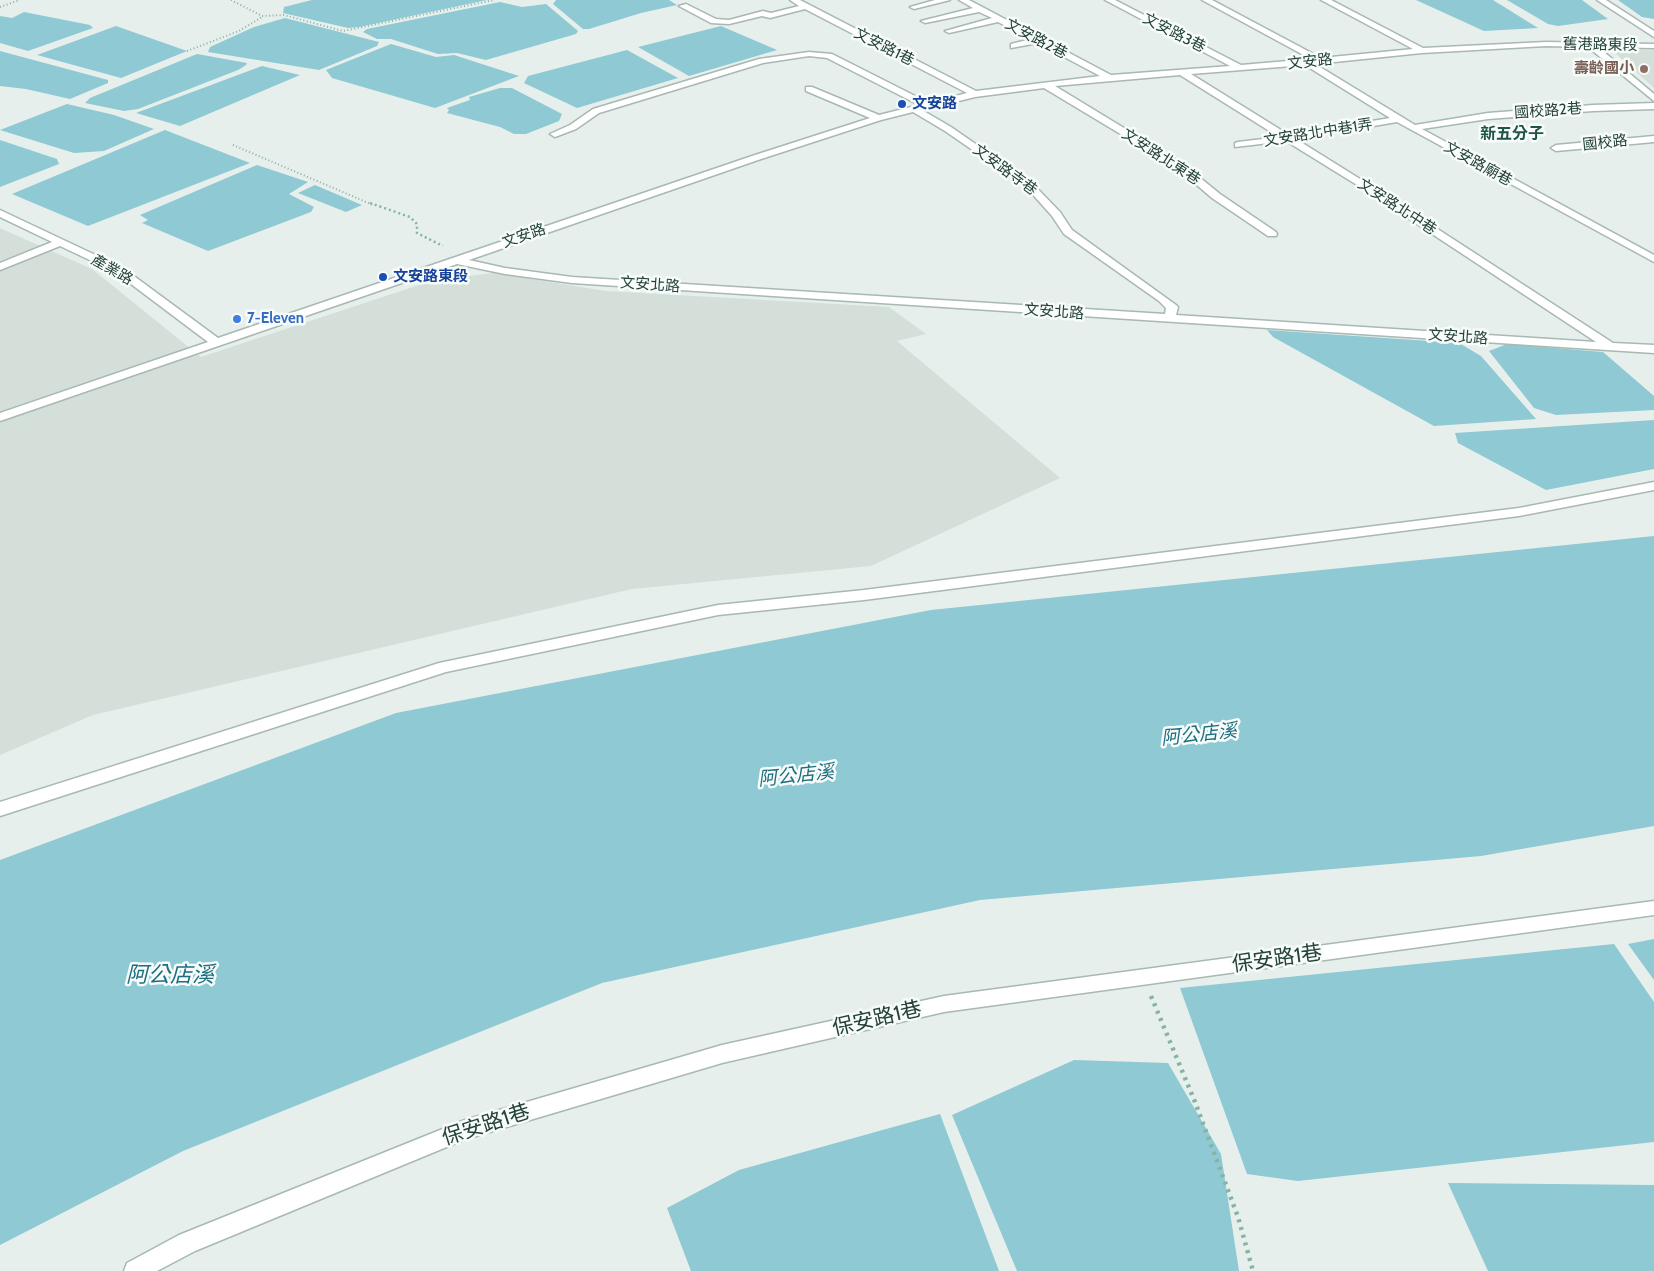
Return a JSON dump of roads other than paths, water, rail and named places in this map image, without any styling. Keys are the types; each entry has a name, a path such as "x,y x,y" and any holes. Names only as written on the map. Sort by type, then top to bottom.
{"street":[{"name":"文安路1巷","path":"794,0 975,94"},
{"path":"914,7 946,0"},
{"name":"文安路2巷","path":"962,0 1110,78"},
{"name":"文安路3巷","path":"1109,0 1238,67"},
{"path":"1206,0 1320,61"},
{"path":"1325,0 1422,51"},
{"path":"1600,0 1654,34"},
{"path":"683,6 714,21 729,22 763,13 770,16 806,6"},
{"path":"925,21 980,9"},
{"path":"949,31 999,19"},
{"path":"1014,46 1039,40"},
{"name":"文安路","path":"215,342 878,118 975,94 1110,78 1422,51 1546,44"},
{"name":"舊港路東段","path":"1546,44 1654,46"},
{"path":"1590,45 1654,98"},
{"path":"554,134 572,126 596,110 762,61 809,54 829,56 926,105"},
{"name":"文安路廟巷","path":"1306,62 1398,120 1654,259"},
{"name":"文安路北中巷","path":"1180,72 1289,138 1611,347"},
{"name":"文安路北東巷","path":"1046,85 1180,166 1216,196 1272,234"},
{"path":"808,89 878,118"},
{"name":"國校路2巷","path":"1413,128 1488,116 1593,108 1654,106"},
{"name":"文安路寺巷","path":"913,108 948,129 1029,185 1056,214 1068,232 1163,298 1172,307 1169,319"},
{"name":"文安路北中巷1弄","path":"1238,145 1398,120"},
{"name":"國校路","path":"1556,148 1654,139"},
{"name":"產業路","path":"0,213 119,270 215,342"},
{"path":"0,266 60,242"},
{"path":"1641,252 1654,250"},
{"name":"文安北路","path":"461,258 505,271 572,280 1654,349"},
{"path":"0,416 215,342"},
{"path":"0,809 444,667 718,610 864,595 1520,512 1654,486"},
{"name":"保安路1巷","path":"135,1271 187,1243 465,1130 702,1060 944,1004 1654,908"}],"water":[{"path":"312,0 487,0 348,28 283,13 284,7"},
{"path":"556,0 669,0 677,5 583,29 553,4"},
{"path":"1416,0 1493,0 1538,28 1484,31"},
{"path":"1507,0 1582,0 1608,19 1558,26 1548,24"},
{"path":"1618,0 1654,0 1654,19 1642,17"},
{"path":"500,2 522,7 546,4 578,31 576,34 486,60 457,53 438,54 391,39 377,39 363,32 367,29"},
{"path":"24,12 90,25 93,28 28,51 0,43 0,16 12,18"},
{"path":"285,18 379,42 377,46 319,70 208,52 210,47 254,27"},
{"path":"116,26 187,51 121,78 37,55"},
{"path":"721,26 777,50 689,76 638,47"},
{"path":"391,44 436,57 454,55 519,76 435,108 332,78 326,70"},
{"path":"627,50 678,78 577,108 524,83 528,76"},
{"path":"0,51 108,80 108,83 70,99 26,89 0,86"},
{"path":"197,54 247,63 238,70 138,109 124,111 85,103 90,98"},
{"path":"262,66 300,75 180,126 136,113"},
{"path":"500,88 512,88 562,114 559,121 526,134 514,134 500,127 447,113 449,110 447,108 470,100 469,97"},
{"path":"67,104 114,115 154,129 104,151 74,153 0,130"},
{"path":"165,130 250,163 88,226 12,194"},
{"path":"0,140 57,159 59,164 0,187"},
{"path":"257,165 308,182 289,194 314,207 311,212 208,251 142,223 148,220 140,215"},
{"path":"315,185 362,205 346,212 298,193"},
{"path":"1267,330 1459,343 1481,356 1536,419 1434,426 1273,337"},
{"path":"1507,344 1603,352 1654,396 1654,410 1556,415 1534,408 1489,351"},
{"path":"1654,420 1654,469 1546,490 1458,443 1455,433"},
{"name":"阿公店溪","path":"1654,536 1654,826 1481,856 980,900 602,983 183,1151 0,1245 0,860 396,713 931,610"},
{"path":"1654,939 1654,980 1628,944"},
{"path":"1614,944 1654,1002 1654,1142 1298,1181 1247,1174 1180,988"},
{"path":"1074,1060 1168,1063 1221,1154 1239,1271 1017,1271 952,1115"},
{"path":"940,1114 999,1271 691,1271 667,1208 739,1170"},
{"path":"1448,1183 1654,1185 1654,1271 1488,1271"}],"place":[{"name":"壽齡國小","path":"1644,69"},
{"name":"文安路","path":"902,104"},
{"name":"文安路東段","path":"383,277"},
{"name":"7-Eleven","path":"237,319"}],"district":[{"name":"新五分子","path":"1512,134"}]}
